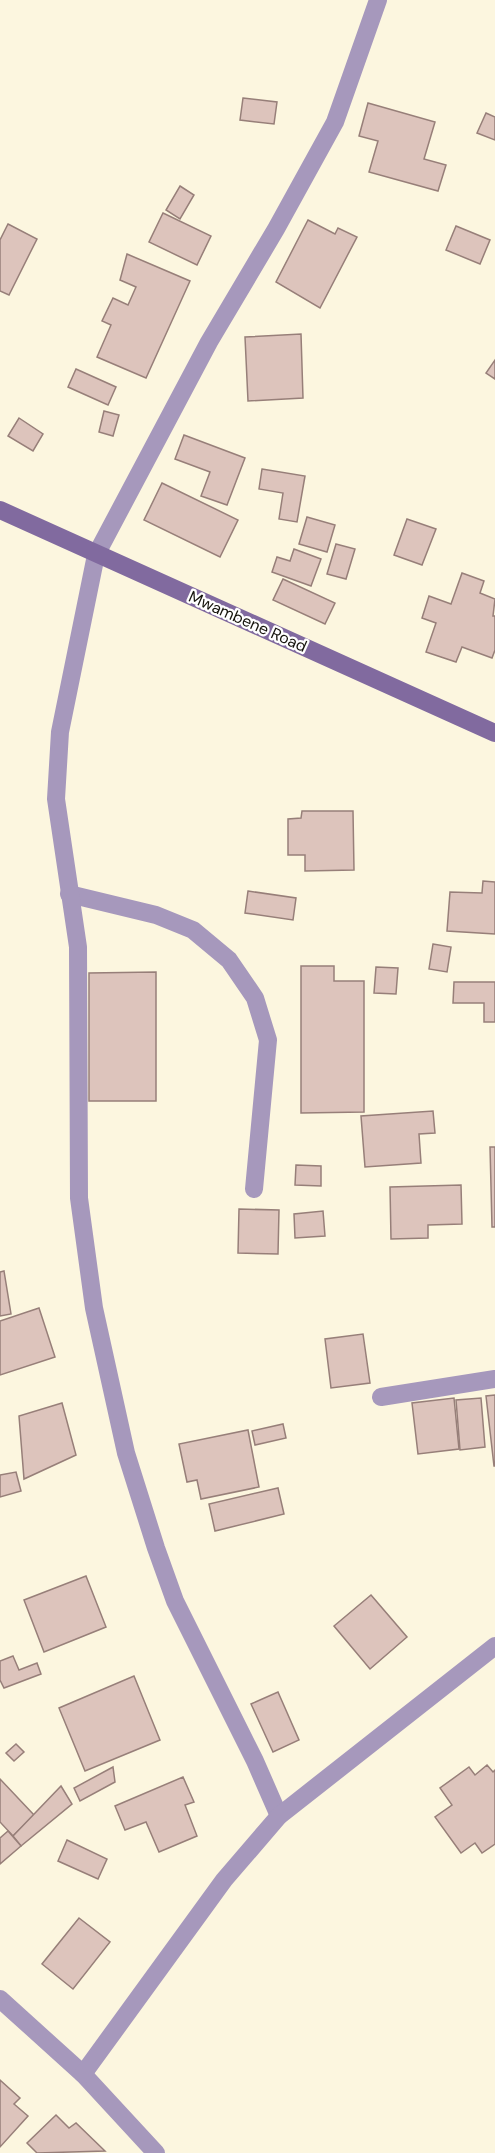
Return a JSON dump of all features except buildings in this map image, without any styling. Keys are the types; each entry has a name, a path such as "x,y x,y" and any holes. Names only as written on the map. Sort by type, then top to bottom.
{"street":[{"path":"279,1816 255,1761 175,1601 126,1453 94,1308 79,1198 78,947 56,798 60,732 96,555 209,342 276,230 335,122 378,0"},
{"name":"Mwambene Road","path":"0,510 96,555 494,731"},
{"path":"69,894 156,915 193,930 229,960 255,998 268,1040 254,1189"},
{"path":"381,1397 495,1379"},
{"path":"83,2074 224,1880 279,1816 495,1646"},
{"path":"0,1999 83,2074 156,2153"}]}
